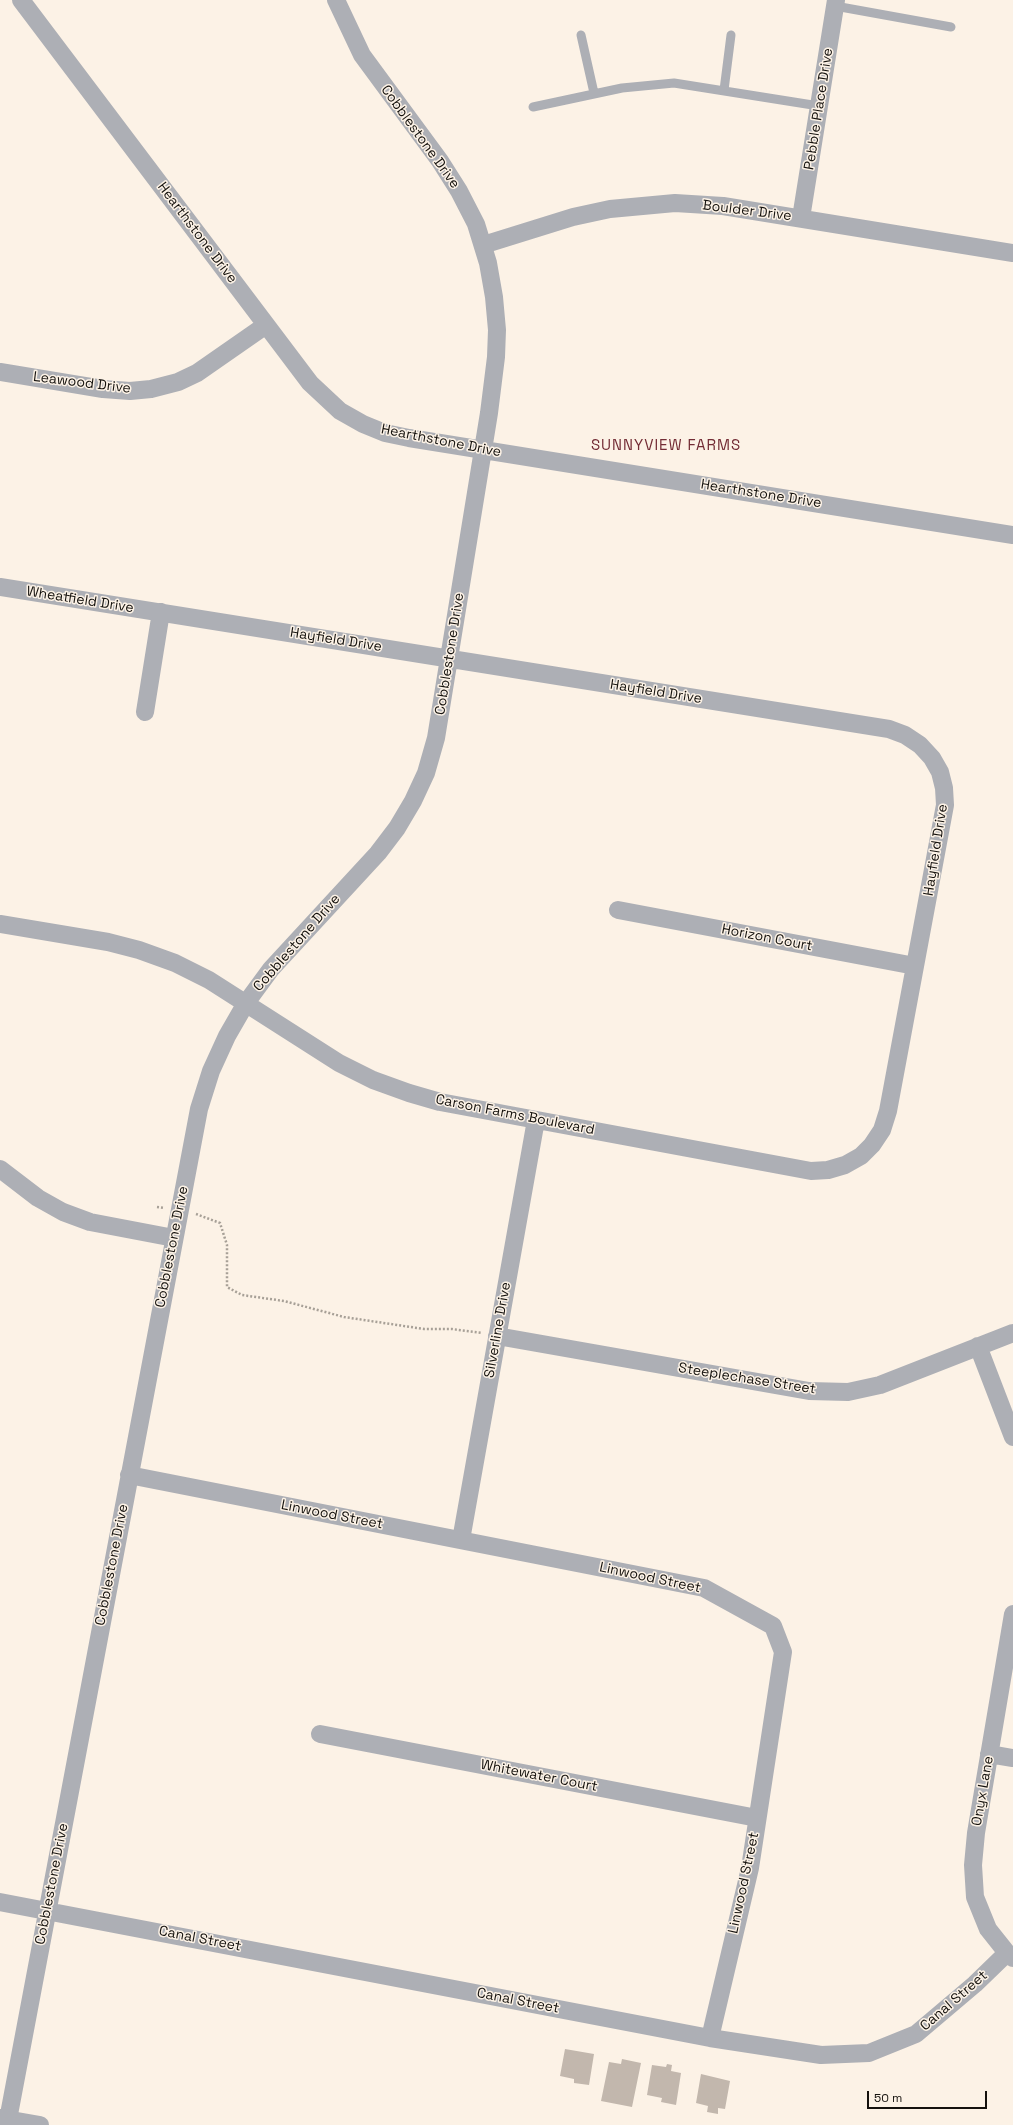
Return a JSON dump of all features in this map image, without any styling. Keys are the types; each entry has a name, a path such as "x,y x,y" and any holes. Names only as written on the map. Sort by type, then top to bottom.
{"street":[{"name":"Hearthstone Drive","path":"22,0 320,394 340,411 363,424 385,433 409,438 1013,535"},
{"name":"Cobblestone Drive","path":"5,2121 48,1910 199,1109 211,1071 227,1036 246,1003 271,969 378,853 397,828 413,801 426,773 436,738 483,450 496,357 496,330 494,297 483,245 476,224 459,191 440,161 362,55 336,0"},
{"name":"Pebble Place Drive","path":"801,218 836,3"},
{"name":"Boulder Drive","path":"483,245 573,217 642,204 674,203 723,206 1013,253"},
{"name":"Leawood Drive","path":"0,372 103,389 130,391 151,389 178,382 197,373 266,324"},
{"name":"Wheatfield Drive","path":"0,587 161,612"},
{"name":"Hayfield Drive","path":"161,612 889,729 905,735 920,745 932,758 940,772 944,788 945,805 915,966"},
{"path":"145,712 161,612"},
{"name":"Horizon Court","path":"618,910 915,966"},
{"name":"Carson Farms Boulevard","path":"0,924 108,942 139,950 175,963 209,980 339,1063 374,1080 409,1093 440,1102 811,1171 828,1170 845,1165 861,1156 882,1130 888,1111 915,966"},
{"name":"Silverline Drive","path":"461,1540 536,1120"},
{"path":"0,1169 38,1198 63,1212 90,1222 174,1238"},
{"name":"Steeplechase Street","path":"497,1336 809,1391 848,1392 880,1385 1013,1333"},
{"path":"978,1346 1013,1437"},
{"name":"Linwood Street","path":"129,1475 704,1588 773,1626 783,1652 758,1818 750,1868 710,2038"},
{"name":"Onyx Lane","path":"1010,1956 988,1929 975,1896 973,1865 976,1833 1013,1614"},
{"name":"Whitewater Court","path":"320,1734 758,1818"},
{"path":"989,1754 1013,1758"},
{"name":"Canal Street","path":"0,1902 710,2038 821,2055 869,2052 916,2034 1010,1956"},
{"path":"5,2121 40,2125"}],"lane":[{"path":"836,3 951,27"},
{"path":"581,35 594,93"},
{"path":"724,90 731,35"},
{"path":"533,107 622,88 674,83 819,106"}],"path":[{"path":"156,1207 198,1214 220,1223 226,1245 227,1287 242,1295 284,1301 344,1317 424,1329 469,1330 497,1336"}],"building":[{"path":"565,2049 594,2054 589,2085 574,2083 574,2079 560,2076"},
{"path":"622,2059 641,2063 632,2107 601,2101 609,2062 621,2064"},
{"path":"667,2064 672,2065 671,2071 681,2073 676,2105 661,2102 662,2098 647,2095 652,2065 666,2067"},
{"path":"701,2074 730,2081 725,2109 718,2108 718,2114 707,2112 708,2106 696,2103"}],"district":[{"name":"SUNNYVIEW FARMS","path":"666,446"}]}
